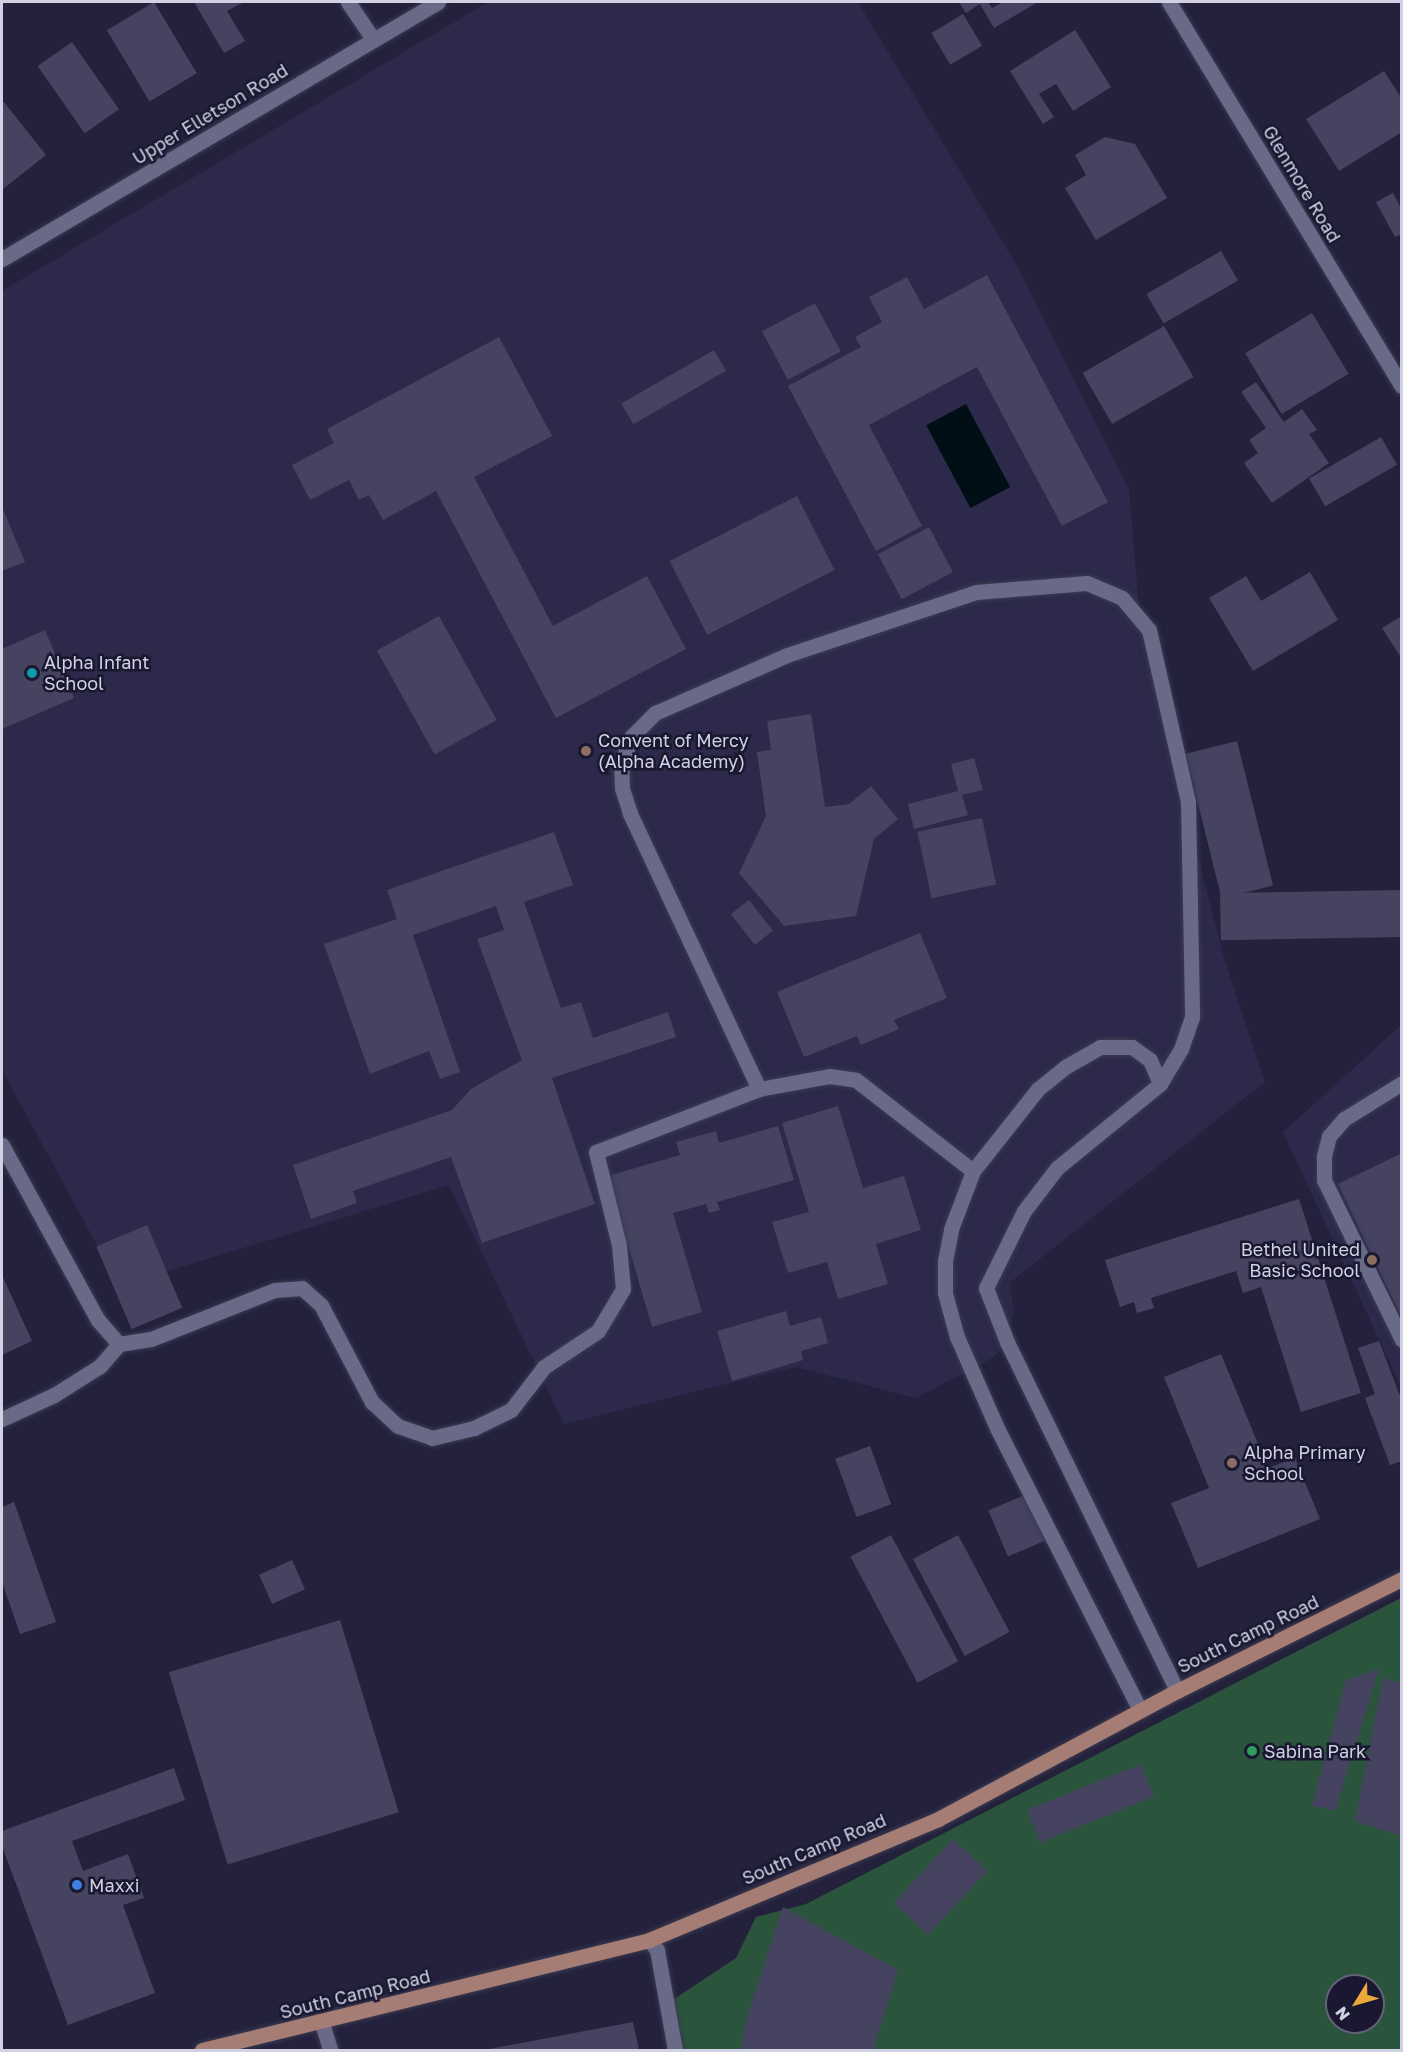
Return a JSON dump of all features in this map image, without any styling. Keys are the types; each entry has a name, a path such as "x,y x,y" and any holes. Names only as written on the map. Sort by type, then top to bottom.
{"main road":[{"name":"South Camp Road","path":"202,2050 322,2023 649,1940 938,1819 1176,1691 1401,1579"}],"street":[{"path":"348,2 373,39"},
{"name":"Upper Elletson Road","path":"2,260 438,2"},
{"name":"Glenmore Road","path":"1169,2 1401,386"},
{"path":"759,1089 630,813 622,788 621,764 632,736 655,713 799,651 976,592 1087,583 1122,598 1149,630 1188,801 1192,1017 1181,1049 1160,1084 1057,1168 1024,1211 986,1288 1007,1342 1176,1691"},
{"path":"1140,1710 997,1428 957,1337 945,1293 945,1261 954,1220 973,1171 1038,1089 1065,1067 1100,1047 1132,1047 1150,1060 1160,1084"},
{"path":"2,1419 54,1395 100,1366 119,1344 151,1339 275,1290 302,1288 321,1305 372,1402 398,1426 432,1438 474,1428 511,1410 544,1367 598,1331 622,1289 619,1245 596,1152 759,1089 830,1076 856,1080 973,1171"},
{"path":"1401,1083 1344,1119 1329,1136 1324,1156 1324,1180 1401,1340"},
{"path":"2,1145 98,1320 119,1344"},
{"path":"649,1940 657,1950 675,2050"},
{"path":"322,2023 330,2050"}],"shaded area":[{"name":"Convent of Mercy (Alpha Academy)","path":"488,2 858,2 1020,271 1129,489 1141,631 1224,958 1265,1082 1009,1283 1014,1312 1007,1342 994,1357 916,1398 796,1367 564,1424 449,1185 119,1286 2,1070 2,291"},
{"path":"966,404 1010,487 970,508 926,425"},
{"name":"Bethel United Basic School","path":"1401,1025 1401,1387 1283,1132"}],"green space":[{"name":"Sabina Park","path":"1401,1598 1401,2050 677,2050 668,2003 736,1958 756,1917 806,1904"}],"building":[{"path":"154,2 197,73 150,101 107,30"},
{"path":"194,2 244,2 227,11 245,41 224,53"},
{"path":"959,2 988,2 992,8 1003,2 1038,2 994,28 980,4 966,13"},
{"path":"963,14 982,46 950,65 931,33"},
{"path":"1075,30 1111,87 1073,111 1056,84 1039,94 1054,117 1043,124 1010,71"},
{"path":"72,42 119,109 85,133 38,66"},
{"path":"1384,71 1402,99 1402,132 1339,171 1306,119"},
{"path":"4,102 46,155 3,189 2,104"},
{"path":"1105,137 1135,144 1167,198 1096,240 1065,188 1086,175 1075,155"},
{"path":"1393,193 1402,210 1402,234 1395,237 1376,202"},
{"path":"1221,251 1238,280 1164,323 1147,294"},
{"path":"987,275 1108,502 1062,526 977,367 869,425 922,526 876,551 788,386 861,347 855,337 882,322 869,297 907,277 924,309"},
{"path":"815,303 841,352 788,380 762,331"},
{"path":"1312,313 1349,374 1282,414 1245,353"},
{"path":"1164,326 1194,377 1112,424 1083,373"},
{"path":"499,337 552,436 474,477 553,626 647,576 686,649 556,718 436,491 383,520 369,495 359,500 349,480 310,500 292,465 334,443 327,429"},
{"path":"714,350 726,371 633,424 621,404"},
{"path":"1256,382 1284,422 1302,409 1317,430 1309,434 1329,463 1272,503 1244,463 1258,453 1249,440 1266,428 1241,392"},
{"path":"1381,437 1397,465 1325,506 1309,478"},
{"path":"797,496 835,570 707,635 670,561"},
{"path":"2,507 25,562 2,571"},
{"path":"929,527 953,572 902,599 878,554"},
{"path":"1310,572 1338,620 1253,671 1209,598 1246,576 1261,601"},
{"path":"439,616 497,720 435,755 377,650"},
{"path":"1402,616 1402,659 1382,628"},
{"name":"Alpha Infant School","path":"45,630 74,698 2,729 2,649"},
{"path":"811,714 825,807 849,804 871,786 898,819 874,839 856,916 784,926 739,873 766,816 757,752 771,750 767,721"},
{"path":"1237,741 1273,886 1222,898 1186,754"},
{"path":"974,758 983,790 962,795 968,815 914,829 908,804 958,791 951,764"},
{"path":"982,818 996,885 932,898 917,832"},
{"path":"554,832 573,885 524,902 561,1008 581,1002 593,1038 668,1012 676,1037 552,1078 595,1204 482,1243 451,1157 353,1191 357,1203 311,1219 293,1165 452,1110 471,1089 522,1060 477,939 504,930 496,906 413,935 460,1072 440,1079 429,1051 370,1074 324,944 397,919 387,890"},
{"path":"1401,890 1402,937 1221,940 1220,893"},
{"path":"749,900 773,931 755,945 731,914"},
{"path":"920,933 947,998 894,1020 899,1029 861,1045 857,1036 804,1057 777,992"},
{"path":"838,1106 863,1188 904,1176 921,1230 876,1244 888,1284 838,1299 827,1262 788,1273 772,1222 809,1212 782,1123"},
{"path":"778,1126 794,1180 717,1202 720,1210 709,1213 706,1204 673,1213 702,1312 652,1327 608,1176 680,1155 676,1142 716,1131 719,1143"},
{"path":"1402,1153 1402,1318 1338,1184"},
{"path":"1299,1199 1361,1393 1301,1412 1261,1287 1243,1293 1236,1271 1151,1298 1154,1308 1137,1313 1134,1302 1120,1307 1105,1260"},
{"path":"147,1225 182,1308 132,1329 96,1246"},
{"path":"2,1275 32,1341 2,1355"},
{"path":"786,1311 790,1326 821,1317 828,1343 801,1351 803,1360 732,1381 717,1331"},
{"path":"1379,1341 1402,1401 1402,1461 1390,1465 1365,1398 1375,1394 1358,1348"},
{"name":"Alpha Primary School","path":"1221,1354 1268,1468 1295,1458 1320,1519 1198,1568 1171,1503 1209,1488 1164,1377"},
{"path":"870,1446 891,1504 856,1517 835,1459"},
{"path":"1027,1494 1047,1540 1008,1556 988,1510"},
{"path":"14,1502 56,1622 20,1634 2,1582 2,1507"},
{"path":"891,1535 958,1661 918,1683 850,1557"},
{"path":"958,1535 1010,1632 965,1656 913,1559"},
{"path":"292,1560 305,1589 272,1604 259,1575"},
{"path":"340,1620 399,1812 228,1865 169,1672"},
{"path":"1379,1669 1335,1811 1312,1806 1346,1680"},
{"path":"1383,1678 1402,1683 1402,1836 1355,1821"},
{"path":"1141,1764 1154,1796 1040,1843 1027,1810"},
{"name":"Maxxi","path":"174,1768 185,1800 72,1841 83,1871 128,1854 144,1898 123,1905 155,1993 68,2025 2,1846 2,1831"},
{"path":"953,1839 987,1871 928,1935 894,1903"},
{"path":"783,1907 898,1970 873,2050 741,2050 746,2020"},
{"path":"633,2022 639,2050 489,2050 489,2049"}],"place":[{"name":"Alpha Infant School","path":"32,673"},
{"name":"Convent of Mercy (Alpha Academy)","path":"586,751"},
{"name":"Bethel United Basic School","path":"1372,1260"},
{"name":"Alpha Primary School","path":"1232,1463"},
{"name":"Sabina Park","path":"1252,1751"},
{"name":"Maxxi","path":"77,1885"}]}
